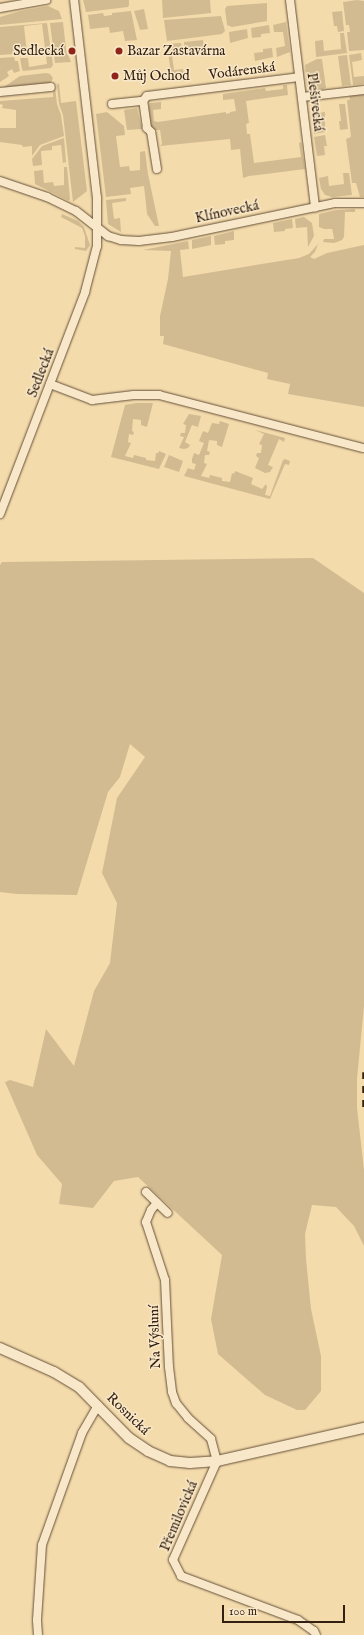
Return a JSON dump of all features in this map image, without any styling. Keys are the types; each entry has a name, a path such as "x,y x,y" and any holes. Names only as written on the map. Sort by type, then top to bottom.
{"street":[{"path":"0,8 46,0"},
{"name":"Sedlecká","path":"0,514 90,277 97,246 99,227 97,198 74,0"},
{"name":"Plešivecká","path":"290,0 316,207"},
{"name":"Vodárenská","path":"112,104 143,101 147,96 299,77"},
{"path":"0,92 51,87"},
{"path":"302,97 364,90"},
{"path":"143,101 147,128 151,132 157,169"},
{"name":"Klínovecká","path":"0,181 46,197 76,212 99,227 108,236 121,240 139,241 172,237 335,203 364,203"},
{"path":"50,384 92,400 134,395 159,395 362,448"},
{"path":"0,495 4,503"},
{"path":"146,1192 168,1213"},
{"name":"Na Výsluní","path":"157,1203 151,1210 146,1222 162,1269 165,1286 168,1367 172,1392 176,1403 188,1418 211,1440 218,1461"},
{"name":"Rosnická","path":"0,1348 66,1379 79,1387 129,1438 160,1457 170,1461 190,1464 218,1461 364,1428"},
{"path":"38,1635 37,1620 42,1546 82,1433 98,1405"},
{"name":"Přemilovická","path":"218,1461 173,1560 181,1576 298,1620 314,1631 316,1635"}],"shaded area":[{"path":"83,0 129,0 129,5 128,7 86,12"},
{"path":"162,0 210,0 211,13 163,18"},
{"path":"357,0 364,1 364,50 349,51 347,32 350,32 349,25 346,25 343,2"},
{"path":"267,3 267,21 232,27 227,25 225,9 227,6"},
{"path":"48,6 59,11 62,19 0,25 0,17 20,11"},
{"path":"144,9 148,29 140,30 134,11"},
{"path":"131,11 137,40 125,41 123,31 110,33 109,27 90,29 88,15 103,13 104,16 112,15 112,13"},
{"path":"342,11 344,31 338,32 337,26 334,26 332,12"},
{"path":"221,16 225,31 222,34 167,41 164,20"},
{"path":"63,22 66,49 71,62 55,63 50,23"},
{"path":"286,22 290,52 277,57 276,48 285,46 283,32 274,32 273,25"},
{"path":"47,23 53,65 51,68 23,71 22,69 20,58 28,58 29,67 47,64 42,24 24,26 27,53 0,55 0,27"},
{"path":"269,25 270,33 261,34 261,37 252,38 251,28"},
{"path":"247,29 248,38 230,43 229,32"},
{"path":"340,33 344,33 347,53 316,57 315,41 323,40 324,51 341,49"},
{"path":"203,40 204,49 185,54 184,42"},
{"path":"181,43 182,54 172,55 174,70 183,69 184,75 175,76 171,74 167,44"},
{"path":"272,48 273,57 255,61 254,53 263,52 263,49"},
{"path":"361,53 362,60 352,62 354,77 364,76 364,84 353,85 349,55"},
{"path":"347,55 351,85 342,86 338,56"},
{"path":"14,57 15,61 18,61 20,71 14,73 12,69 7,72 9,76 0,82 0,58"},
{"path":"317,59 322,59 326,88 317,90 307,86 305,65"},
{"path":"46,73 50,74 53,78 48,84 16,89 16,86 7,87 7,90 1,89 20,76"},
{"path":"59,83 61,103 76,101 87,191 73,202 63,115 59,104 57,85"},
{"path":"283,85 287,85 288,95 246,101 249,123 246,124 247,134 250,134 254,163 301,157 299,143 301,142 305,169 243,178 240,149 231,150 230,139 160,146 162,144 160,130 152,130 148,127 147,109 150,103 161,102 161,109 153,110 154,121 158,122 226,112 226,114 236,111 234,99 223,100 223,94 265,88 266,91 283,89"},
{"path":"53,86 55,87 64,136 40,145 32,156 32,146 23,147 22,145 0,142 0,128 16,128 16,110 2,108 3,105 0,104 0,101 53,97"},
{"path":"364,92 364,197 360,197 356,183 352,183 346,139 351,137 347,100 350,100 349,94"},
{"path":"339,104 345,104 348,129 340,130 339,121 341,121"},
{"path":"137,108 142,129 127,130 124,110"},
{"path":"107,112 124,126 125,135 116,136 120,167 129,166 130,171 140,170 140,152 145,151 148,174 159,226 155,226 147,214 144,186 130,188 131,194 106,197 96,114"},
{"path":"325,112 325,132 314,134 311,114"},
{"path":"325,135 327,146 324,146 325,155 317,156 314,137"},
{"path":"64,138 66,162 63,163 61,145 52,146 52,150 41,151 42,165 33,166 32,159 42,146"},
{"path":"64,167 67,167 69,201 35,184 34,171 43,170 44,183 53,182 54,186 64,185"},
{"path":"343,173 349,173 352,195 332,197 325,195 321,189 319,178 328,176 329,186 344,184"},
{"path":"126,198 126,201 112,203 114,219 120,218 121,232 108,224 106,200"},
{"path":"355,209 355,212 345,212 344,237 342,240 334,243 323,242 324,239 334,239 332,229 324,229 319,227 319,214 336,210"},
{"path":"62,214 78,221 84,227 90,245 86,251 75,249 75,247 85,248 85,236 82,228 61,217"},
{"path":"304,217 312,223 314,236 308,247 307,227 296,228 295,219"},
{"path":"292,219 293,228 285,229 285,231 274,232 273,223"},
{"path":"234,231 234,240 225,241 225,244 215,245 214,236"},
{"path":"211,236 211,245 192,249 192,240"},
{"path":"188,241 189,249 180,250 183,277 299,258 309,254 318,244 315,252 310,257 314,259 327,253 364,245 364,407 288,394 290,384 267,379 268,373 163,344 164,336 160,336 160,316 168,279 171,251 143,250"},
{"path":"136,403 153,403 147,427 141,425 141,420 133,419 132,431 134,432 133,435 129,434 128,442 131,443 125,456 133,458 134,455 146,458 146,460 155,461 156,453 159,451 166,454 159,469 111,457 125,405"},
{"path":"189,414 201,416 198,427 192,425 185,442 190,445 188,448 179,448 184,437 180,436 181,433 185,433 186,425 183,424"},
{"path":"220,421 229,424 222,447 217,445 217,441 209,440 207,451 210,452 209,455 205,455 204,463 207,464 201,476 209,478 210,475 222,478 222,481 230,482 232,473 234,474 235,471 253,478 251,484 262,489 266,484 267,487 265,495 270,496 283,460 285,459 290,461 289,465 285,464 270,499 184,476 188,468 194,470 196,464 192,463 192,459 194,453 199,455 204,443 199,441 203,431 208,433 212,423 219,424"},
{"path":"255,430 285,438 284,442 279,439 268,465 273,467 270,472 265,473 255,468 259,458 256,456 257,453 261,453 262,445 259,444 264,434"},
{"path":"169,455 183,461 179,472 164,467"},
{"path":"313,558 364,593 364,1006 357,1079 357,1108 364,1170 364,1246 354,1226 336,1207 312,1205 305,1234 306,1259 311,1309 321,1356 321,1391 305,1410 297,1410 265,1395 218,1354 211,1319 222,1255 138,1177 114,1181 93,1208 59,1204 62,1184 37,1155 5,1082 10,1080 33,1087 46,1029 74,1066 94,991 110,963 117,903 102,873 117,798 145,757 130,744 120,777 108,792 77,895 17,894 0,892 0,565 2,562"}],"railway":[{"path":"364,1072 364,1110"}],"place":[{"name":"Sedlecká","path":"72,51"},
{"name":"Bazar Zastavárna","path":"119,51"},
{"name":"Můj Ochod","path":"115,76"}]}
